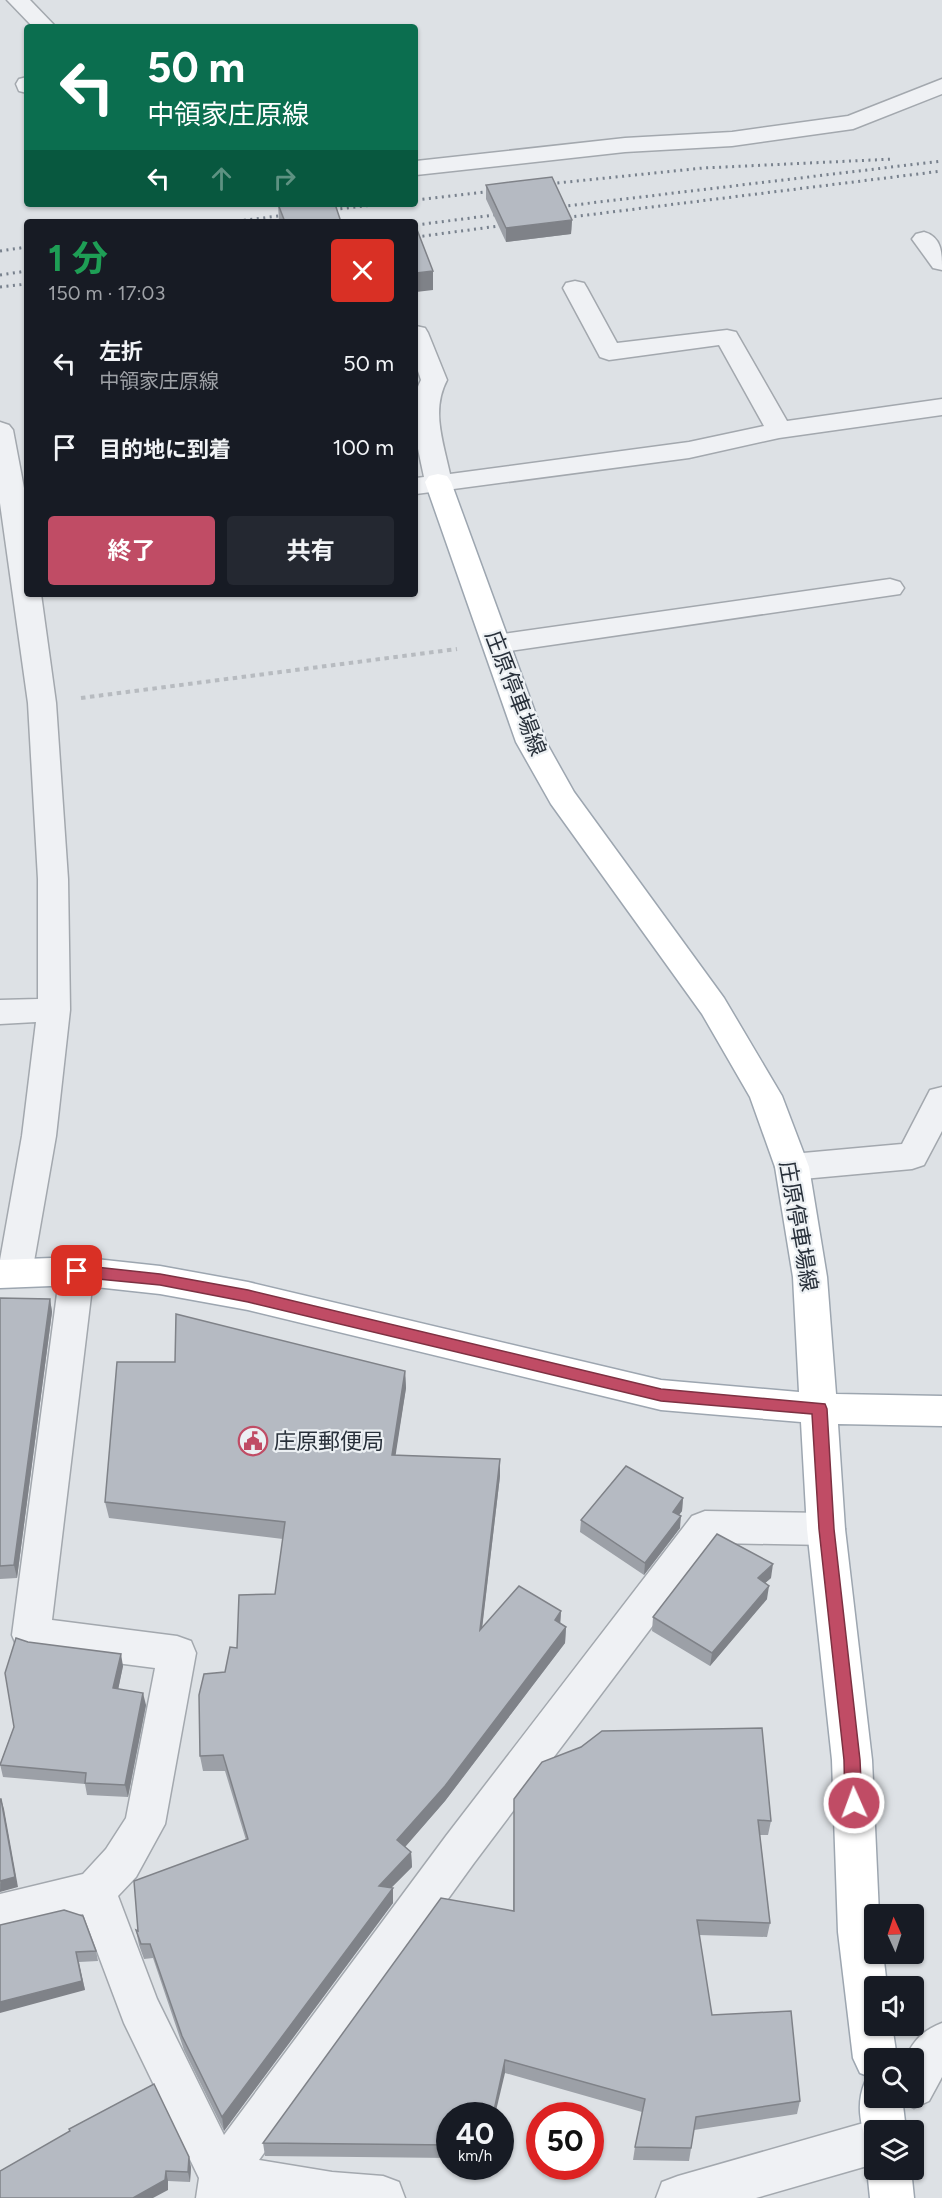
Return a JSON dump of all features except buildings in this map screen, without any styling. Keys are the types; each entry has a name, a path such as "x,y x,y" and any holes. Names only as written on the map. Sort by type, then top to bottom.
{"main road":[{"name":"庄原停車場線","path":"427,484 496,644 531,742 562,797 713,1006 766,1096 792,1167 810,1277 826,1529 852,1760 859,1932 874,2048"},
{"path":"7,1274 77,1271 160,1280 248,1296 661,1395 819,1409 942,1411"},
{"path":"890,2180 892,2198"}],"street":[{"path":"18,0 42,24"},
{"path":"418,168 625,145 732,139 853,122 942,86"},
{"path":"924,239 942,263"},
{"path":"575,288 609,352 727,337 779,430"},
{"path":"418,338 434,380 420,410 427,484 689,450 779,430 942,407"},
{"path":"0,429 24,586"},
{"path":"496,644 890,588"},
{"path":"7,1274 39,1136 54,1010 53,879 42,703 26,597"},
{"path":"0,1012 54,1010"},
{"path":"792,1167 912,1156 942,1099"},
{"path":"0,1914 95,1891 121,1863 145,1824 177,1653 31,1635 77,1271"},
{"path":"220,2187 465,1840 705,1527 826,1529"},
{"path":"95,1891 139,2008 220,2187"},
{"path":"924,2067 932,2052 942,2044"},
{"path":"678,2198 864,2145"},
{"path":"220,2187 383,2198"}],"path":[{"path":"42,703 496,644"}],"railway":[{"path":"538,185 703,168 894,159"},
{"path":"549,208 942,161"},
{"path":"555,219 942,171"},
{"path":"418,200 502,190"},
{"path":"321,211 356,207"},
{"path":"418,225 510,213"},
{"path":"255,219 294,214"},
{"path":"418,237 514,224"},
{"path":"0,251 24,247"},
{"path":"0,275 24,271"},
{"path":"0,287 24,284"}],"place":[{"name":"庄原郵便局","path":"253,1441"}],"route":[{"path":"77,1271 160,1280 248,1296 661,1395 819,1409 826,1529 852,1760 854,1803"}]}
